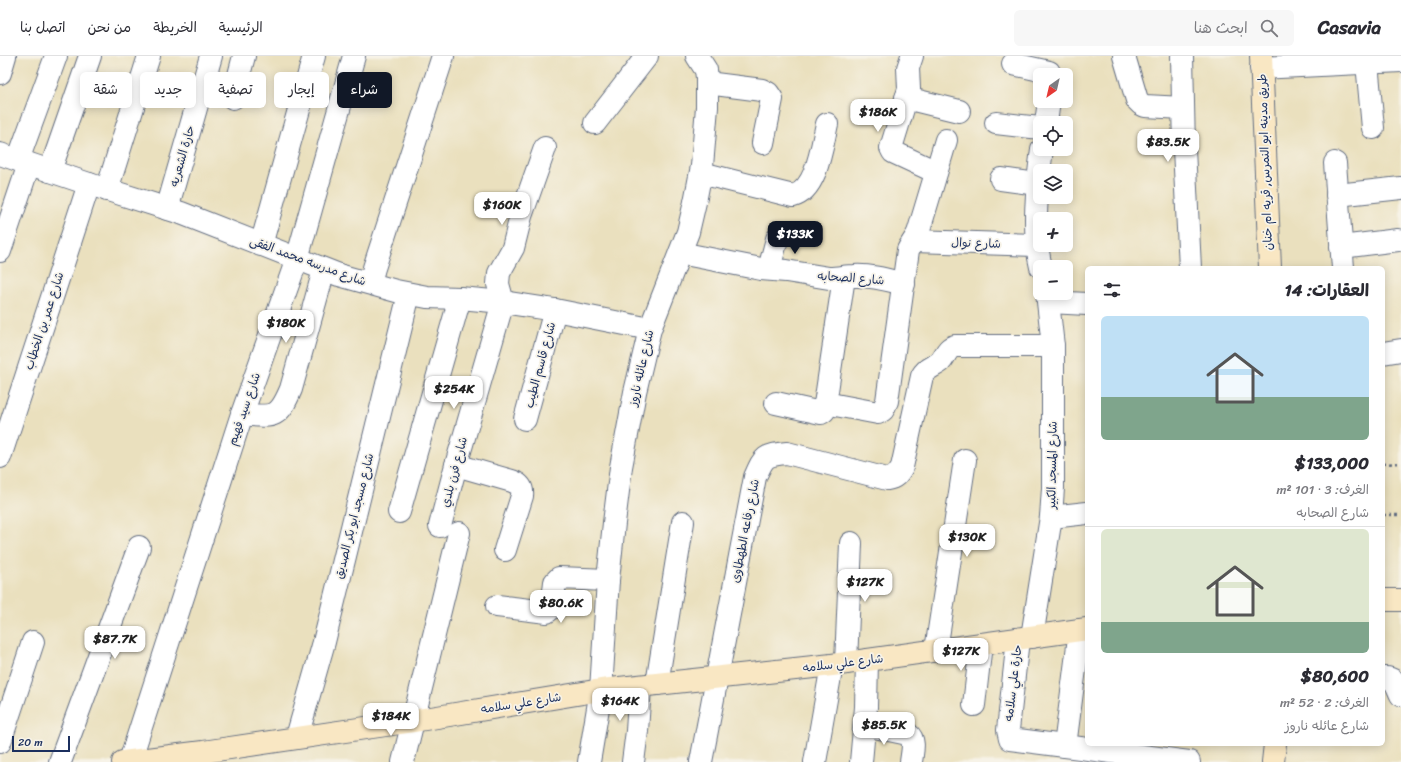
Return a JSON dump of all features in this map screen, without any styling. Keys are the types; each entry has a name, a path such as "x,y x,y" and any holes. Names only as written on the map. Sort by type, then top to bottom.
{"street":[{"path":"0,73 5,56"},
{"path":"0,251 16,160 56,56"},
{"path":"50,171 90,56"},
{"name":"شارع عمر بن الخطاب","path":"0,457 98,187 149,56"},
{"name":"حارة الشعريه","path":"167,209 211,56"},
{"path":"240,72 244,56"},
{"path":"261,245 314,56"},
{"name":"شارع سيد فهيم","path":"126,761 242,414 297,259 354,56"},
{"path":"370,283 443,56"},
{"path":"596,123 647,56"},
{"path":"912,56 908,68 909,89 892,148 894,152 936,172"},
{"path":"1124,56 1137,100 1141,104 1145,106 1183,108"},
{"path":"1182,56 1184,149 1190,266"},
{"name":"شارع عائله ناروز","path":"588,762 600,690 608,580 621,467 635,392 650,329 688,232 700,172 707,106 706,70 702,58"},
{"path":"1261,62 1367,63 1401,61"},
{"name":"طريق مدينه ابو النمرس, قريه ام خنان","path":"1261,62 1270,266"},
{"path":"1367,63 1373,128"},
{"path":"1013,64 1049,68"},
{"path":"707,83 762,90 768,93 772,99 763,143"},
{"path":"906,98 959,111"},
{"path":"996,123 1033,127"},
{"path":"700,172 793,196 800,194 806,188 818,167 827,124"},
{"path":"825,403 878,413 883,410 887,401 908,250 920,230 946,140"},
{"path":"504,302 498,284 499,273 513,248 521,216 545,148"},
{"name":"شارع مدرسه محمد الفقى","path":"16,160 167,209 351,279 409,294 427,297 504,302 555,310 650,329"},
{"path":"1335,163 1343,266"},
{"path":"1001,179 1033,183"},
{"path":"1337,195 1401,188"},
{"path":"769,269 777,238"},
{"path":"1342,247 1398,240"},
{"name":"شارع نوال","path":"914,241 1033,245"},
{"name":"شارع الصحابه","path":"680,253 829,278 866,276 904,284"},
{"path":"242,414 264,416 274,414 280,411 284,404 291,389 324,270"},
{"path":"776,403 821,413 824,411 844,277"},
{"name":"شارع مسجد ابو بكر الصديق","path":"297,738 324,642 409,294"},
{"path":"399,512 460,298"},
{"name":"شارع المسجد الكبير","path":"1025,638 1051,517 1053,488 1054,346 1048,300"},
{"path":"1065,300 1085,304"},
{"name":"شارع فرن بلدي","path":"403,762 413,721 449,530 456,465 504,302"},
{"name":"شارع قاسم الطيب","path":"525,419 555,310"},
{"name":"شارع رفاعه الطهطاوى","path":"717,677 755,477 763,460 773,454 787,452 887,479 893,478 899,473 902,467 922,376 926,370 940,362 948,350 955,346 1054,346"},
{"path":"1385,353 1401,350"},
{"path":"936,650 965,460"},
{"path":"456,465 518,483 522,488 522,496 505,550"},
{"path":"1051,517 1085,513"},
{"path":"633,762 637,730 683,522"},
{"path":"815,762 839,664 851,543"},
{"path":"60,762 139,547"},
{"path":"498,606 547,612 552,608 555,582 559,578 608,580"},
{"path":"1385,600 1401,600"},
{"path":"1065,746 1083,629"},
{"name":"شارع علي سلامه","path":"126,761 202,757 297,738 413,721 600,690 839,664 1083,629"},
{"name":"حارة علي سلامه","path":"1025,638 1008,734 1010,739 1016,741 1189,762"},
{"path":"0,742 33,642"},
{"path":"974,705 981,644"},
{"path":"860,762 865,725 867,660"},
{"path":"701,762 717,677"},
{"path":"1385,678 1390,678 1393,680 1401,695"},
{"path":"865,725 908,734 911,736 913,742 911,762"},
{"path":"1193,762 1195,746"},
{"path":"1274,762 1275,746"}],"path":[{"path":"1385,464 1401,463"},
{"path":"1385,515 1401,515"}]}
